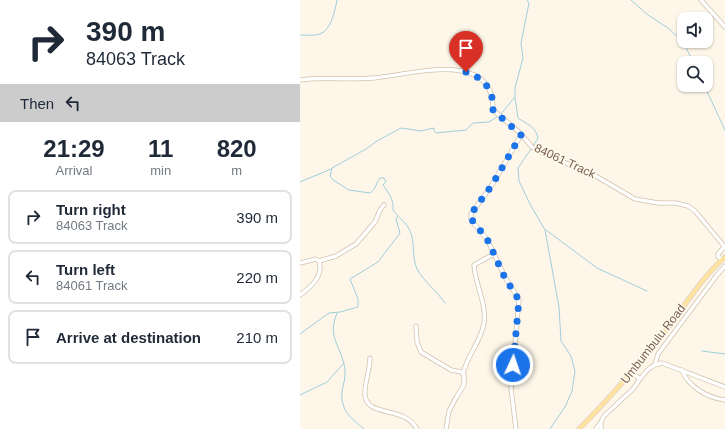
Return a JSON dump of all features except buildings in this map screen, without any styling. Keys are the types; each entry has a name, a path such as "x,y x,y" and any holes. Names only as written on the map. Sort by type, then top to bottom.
{"main road":[{"name":"Umbumbulu Road","path":"579,429 607,401 659,340 699,285 724,258"}],"street":[{"path":"701,0 724,25"},
{"name":"84061 Track","path":"300,80 372,78 410,74 427,70 452,70 476,75 490,90 493,110 532,147 594,175 635,199 688,206 695,211 725,246"},
{"path":"516,429 510,388 519,300 487,239 472,220 471,214 492,185 521,135"},
{"path":"300,263 312,259 319,261 336,256 356,244 375,222 384,205"},
{"path":"724,258 718,257 718,254 725,246"},
{"path":"446,429 448,411 464,385 463,374 467,359 478,342 484,320 474,265 494,254"},
{"path":"300,295 316,281 320,269 319,261"},
{"path":"655,364 658,354 717,274 725,266"},
{"path":"416,326 417,342 421,352 451,370 462,372 463,374"},
{"path":"370,358 365,393 368,402 376,410 393,412 406,418 417,429"},
{"path":"596,429 604,416 633,390 649,368 655,364 662,363 725,387"},
{"path":"682,370 693,386 704,394 717,399 725,400"},
{"path":"631,372 640,379"},
{"path":"601,422 601,429"}],"waterway":[{"path":"300,35 316,35 324,32 332,20 337,0"},
{"path":"500,115 515,97 515,88 523,58 521,43 529,3 527,0"},
{"path":"631,0 648,15 668,28 683,42 690,56"},
{"path":"707,92 725,130"},
{"path":"515,98 518,118 531,126 537,134 538,138 533,146"},
{"path":"300,334 329,313 340,312 358,307 358,299 350,279 378,262 400,233 396,219 398,216 393,210 392,200 383,185 386,181 384,178 380,178 374,190 370,193 349,190 333,180 330,176 332,168 401,128 421,131 434,128 436,133 466,130 473,123 489,122 497,117"},
{"path":"531,149 518,168 519,181 545,230 559,307 561,341 571,356 575,371 572,391 565,407 550,429"},
{"path":"300,182 331,169"},
{"path":"399,217 407,225 411,234 414,259 417,269 445,303"},
{"path":"546,230 597,268 647,291"},
{"path":"337,313 333,330 336,343 344,363 345,371 342,402 347,413 364,429"},
{"path":"702,351 725,354"},
{"path":"300,395 327,382 344,363"}],"route":[{"path":"466,72 476,75 484,82 490,90 492,96 493,110 521,135 508,160 471,214 472,220 487,239 505,278 519,300 513,365"}]}
